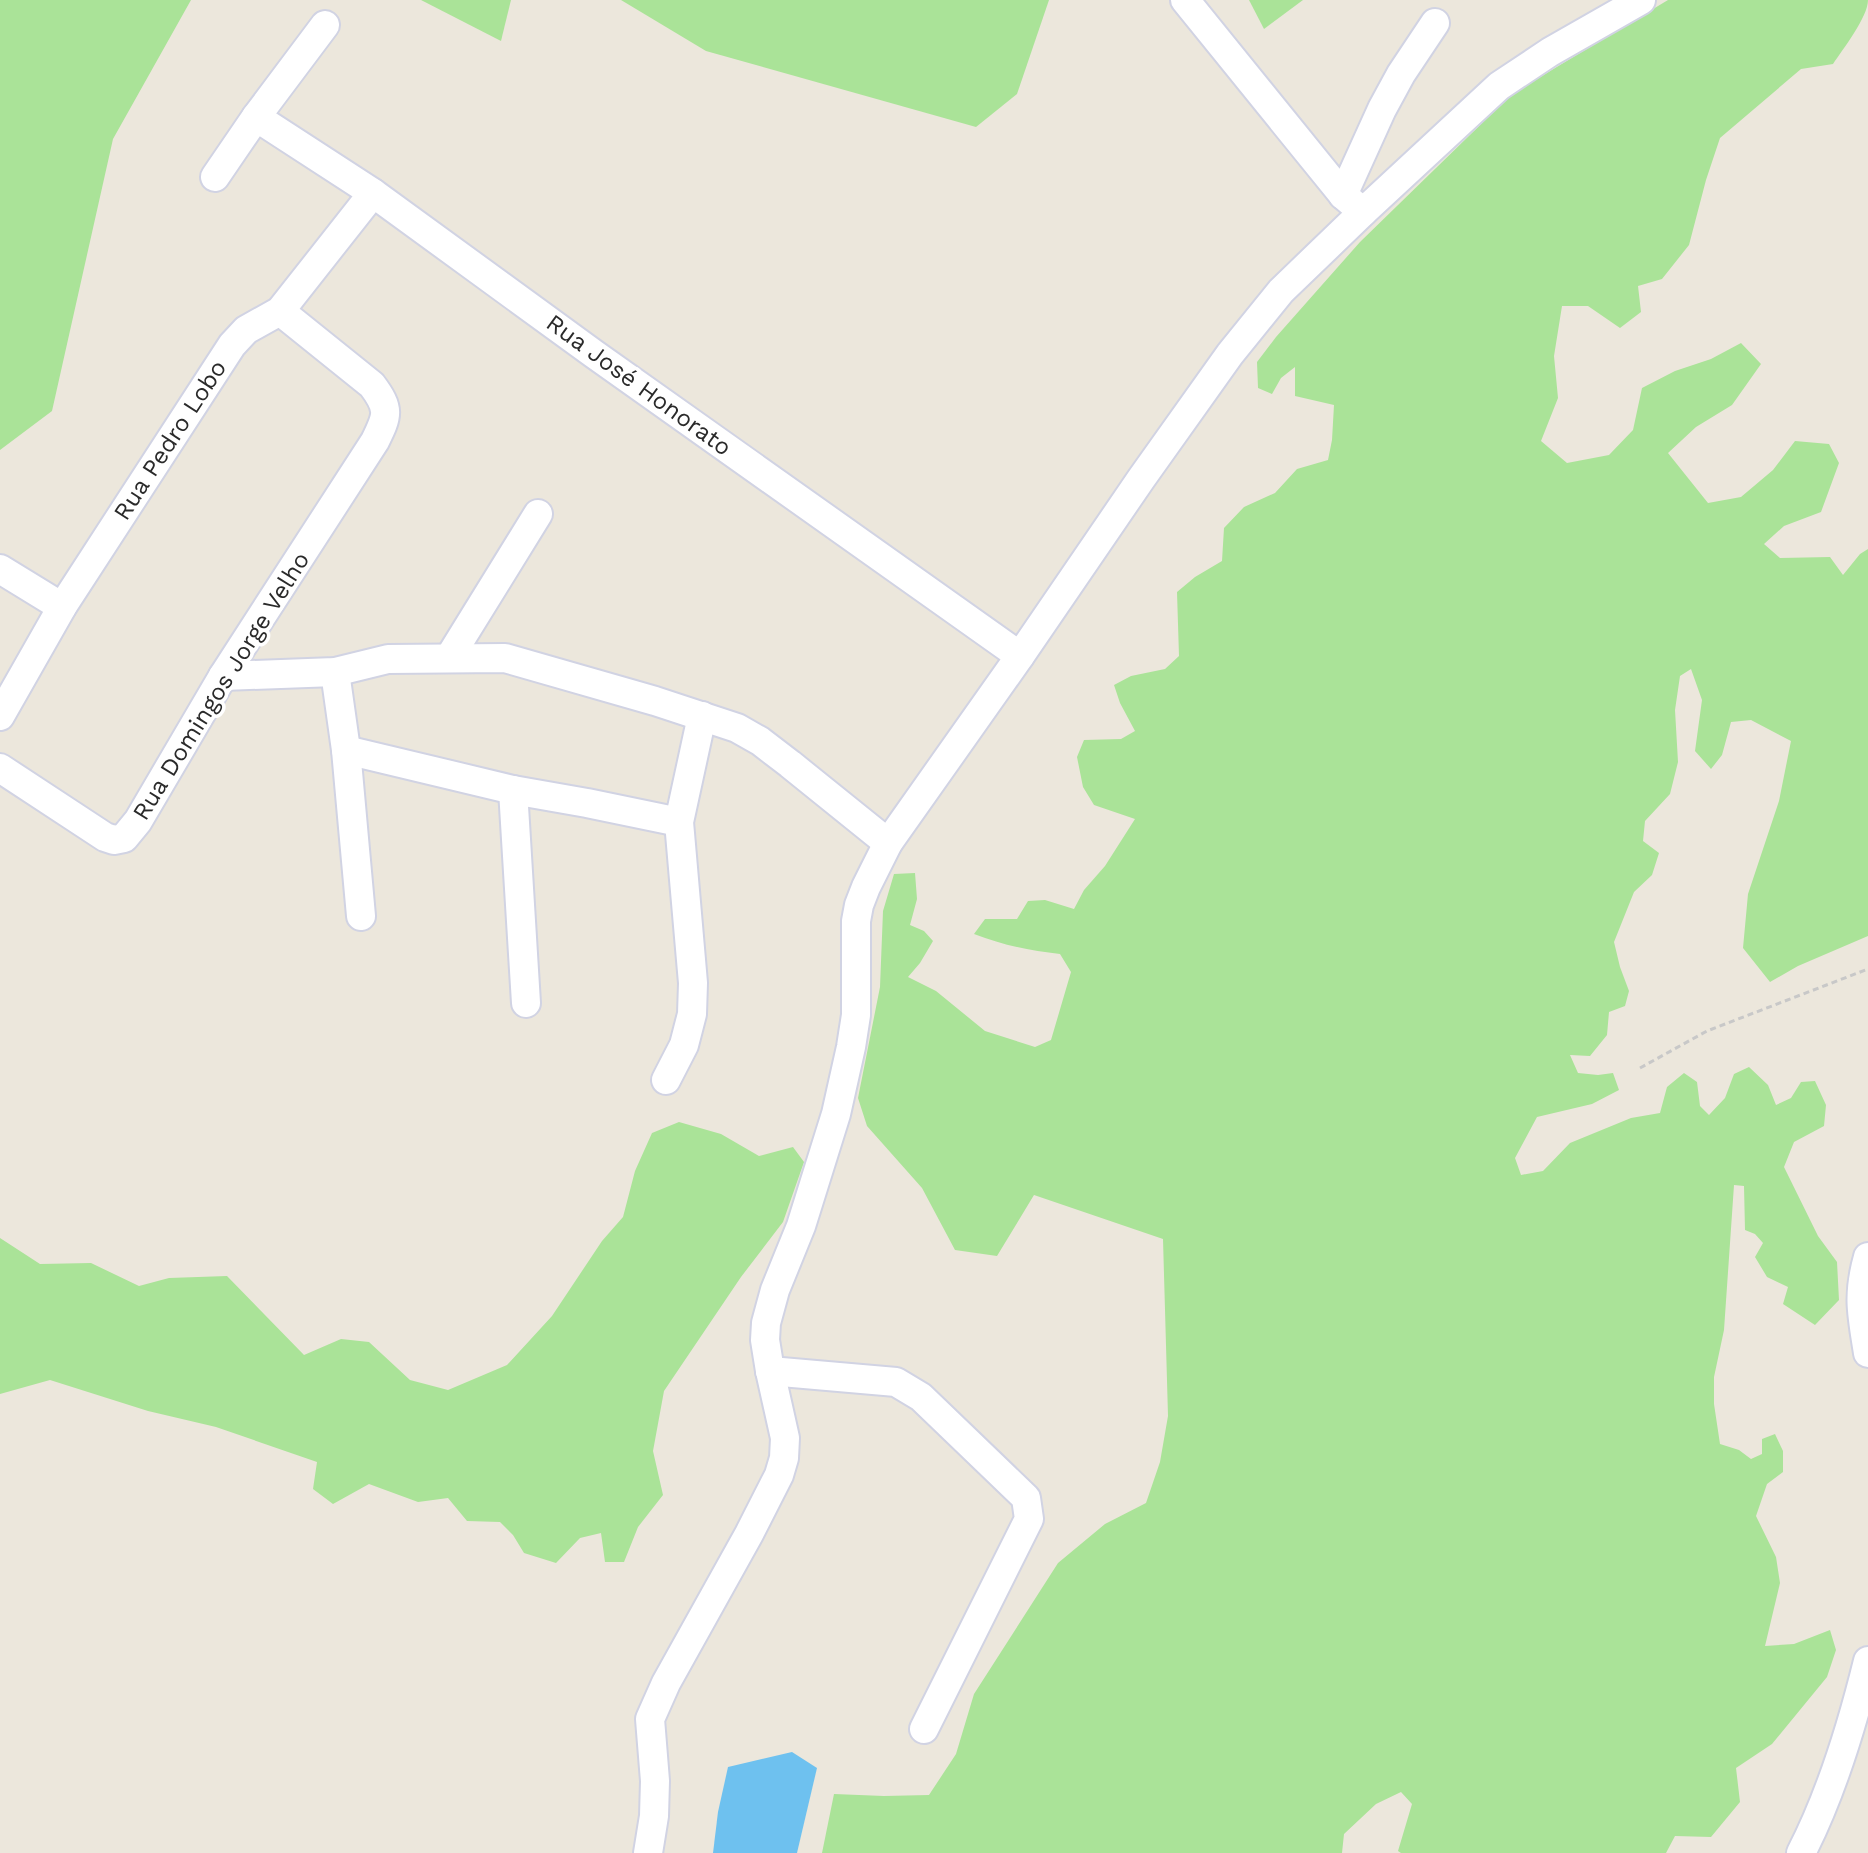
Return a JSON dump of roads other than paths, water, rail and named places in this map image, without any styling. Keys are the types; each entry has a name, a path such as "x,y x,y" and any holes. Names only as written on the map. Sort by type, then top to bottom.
{"street":[{"path":"1185,0 1353,204"},
{"path":"648,1853 655,1781 650,1719 666,1683 755,1523 784,1458 785,1438 770,1371 765,1340 766,1323 836,1114 856,1015 856,921 859,905 888,843 1230,354 1353,204 1499,86 1550,52 1641,0"},
{"path":"1353,204 1382,109 1435,23"},
{"path":"215,177 325,25"},
{"name":"Rua José Honorato","path":"256,117 373,193 1020,656"},
{"name":"Rua Pedro Lobo","path":"0,716 62,607 232,345 246,330 280,311 373,193"},
{"name":"Rua Domingos Jorge Velho","path":"0,768 105,837 121,840 138,821 223,676 375,441 384,423 386,406 372,385 280,311"},
{"path":"449,658 538,514"},
{"path":"0,569 62,607"},
{"path":"223,676 335,672 388,659 505,658 737,728 760,741 888,843"},
{"path":"335,672 346,750 361,916"},
{"path":"666,1080 684,1045 692,1014 693,983 679,822 702,716"},
{"path":"346,750 513,790 679,822"},
{"path":"513,790 526,1003"},
{"path":"1868,1257 1861,1302 1868,1353"},
{"path":"770,1371 896,1382 921,1397 1026,1498 1029,1519 924,1729"},
{"path":"1801,1853 1829,1789 1868,1661"}],"water":[{"path":"792,1752 817,1768 797,1853 713,1853 728,1767"}]}
